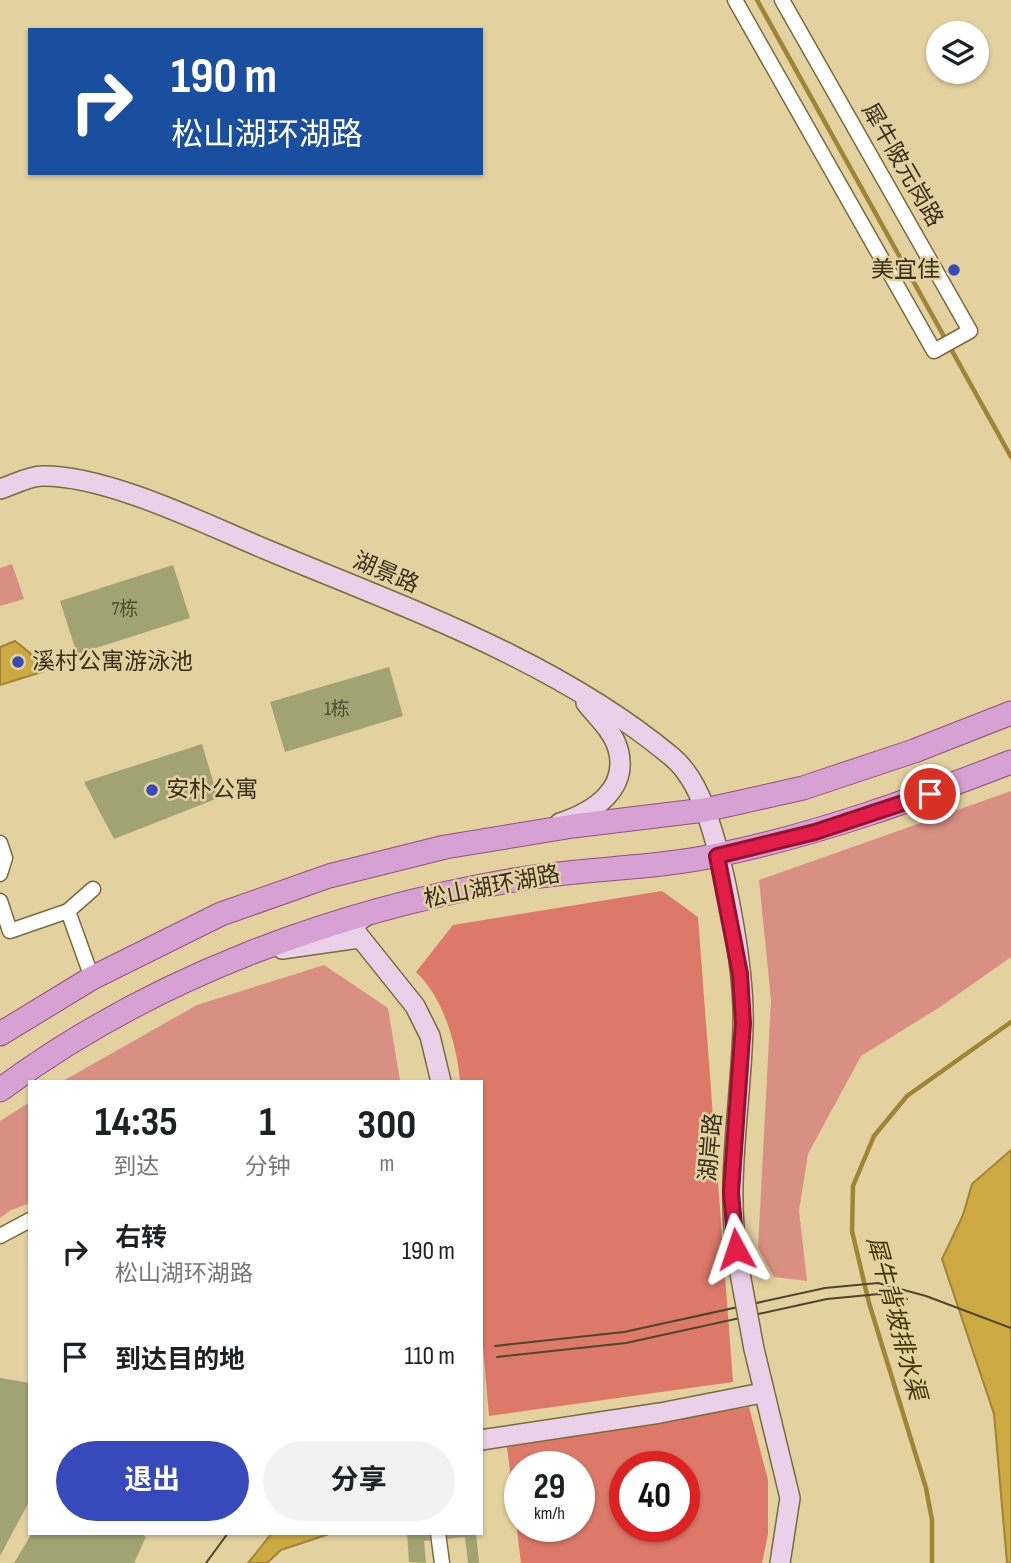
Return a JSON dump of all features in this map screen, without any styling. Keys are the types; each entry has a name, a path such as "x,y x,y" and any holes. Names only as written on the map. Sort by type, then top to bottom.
{"main road":[{"name":"松山湖环湖路","path":"0,1034 92,978 221,914 329,876 445,847 533,832 705,810 803,788 914,751 1011,713"},
{"name":"松山湖环湖路","path":"0,1090 40,1061 127,1011 240,957 370,913 454,891 523,879 717,856 815,832 930,794 1011,762"}],"street":[{"name":"犀牛陂元岗路","path":"735,0 934,351 970,331 782,0"},
{"name":"湖景路","path":"0,489 40,476 80,481 139,497 459,631 615,715 674,758 692,781 705,810"},
{"path":"533,832 594,808 612,792 621,773 618,748 610,732 576,692"},
{"name":"湖岸路","path":"705,810 738,961 743,1023 731,1192 739,1268 762,1393 770,1406 790,1498 780,1563"},
{"path":"0,843 5,858 0,874"},
{"path":"0,901 10,931 68,911 93,889"},
{"path":"68,911 92,978"},
{"path":"370,913 357,922 355,931 415,1006 430,1036 440,1080"},
{"path":"240,957 363,943"},
{"path":"0,1236 28,1221"},
{"path":"483,1440 762,1393"},
{"path":"438,1535 442,1563"}],"shaded area":[{"path":"12,564 24,599 0,606 0,568"},
{"name":"溪村公寓游泳池","path":"15,641 30,653 42,672 0,685 0,647"},
{"path":"1011,791 1011,957 940,1007 861,1056 808,1154 799,1211 807,1281 774,1277 758,1248 771,1000 759,880"},
{"path":"662,891 698,917 733,1382 489,1416 483,1346 483,1080 460,1080 456,1052 447,1022 426,982 416,972 453,925"},
{"path":"324,965 388,1008 400,1080 65,1080 197,1005"},
{"path":"28,1103 28,1204 11,1210 0,1218 0,1121"},
{"path":"1011,1150 1011,1563 1007,1563 994,1414 942,1259 963,1215 972,1184"},
{"path":"749,1407 768,1480 768,1534 762,1563 521,1563 518,1542 595,1542 595,1451 507,1451 507,1447"},
{"path":"270,1535 326,1535 281,1550 267,1563 248,1563"}],"building":[{"path":"173,565 190,618 77,654 60,601"},
{"path":"389,667 403,716 285,752 270,702"},
{"name":"安朴公寓","path":"202,744 218,798 114,839 84,782"},
{"path":"0,1378 28,1383 28,1504 0,1556"},
{"path":"31,1535 146,1537 134,1563 14,1563"},
{"path":"407,1535 476,1535 479,1563 468,1563 465,1537 424,1541 426,1563 409,1562"}],"waterway":[{"path":"757,0 1011,457"},
{"name":"犀牛背坡排水渠","path":"932,1563 932,1520 926,1488 869,1303 852,1231 853,1186 874,1136 907,1096 1011,1022"}],"tram line":[{"path":"495,1346 624,1332 825,1288 878,1283 926,1296 1011,1328"},
{"path":"497,1357 626,1343 827,1299 879,1294 907,1299"},
{"path":"206,1563 227,1535"}],"place":[{"name":"美宜佳","path":"954,270"},
{"name":"溪村公寓游泳池","path":"18,662"},
{"name":"安朴公寓","path":"152,790"}],"route":[{"path":"736,1249 731,1192 739,1116 743,1023 740,974 717,856 815,832 930,794"}]}
